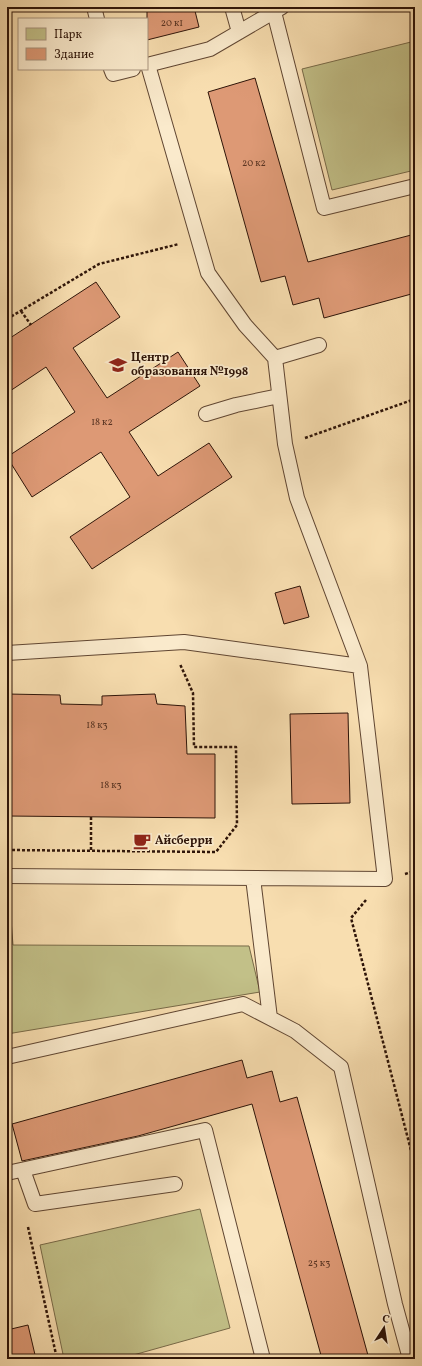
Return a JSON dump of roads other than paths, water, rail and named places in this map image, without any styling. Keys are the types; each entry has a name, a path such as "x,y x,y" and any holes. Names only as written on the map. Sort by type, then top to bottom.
{"lane":[{"path":"94,7 97,18"},
{"path":"232,7 238,32"},
{"path":"148,65 210,49 278,9 324,208 415,186"},
{"path":"7,876 385,879 360,666 297,498 285,444 275,358 245,324 208,273 148,68"},
{"path":"111,70 113,74 129,70"},
{"path":"275,358 319,345"},
{"path":"206,414 236,405 279,396"},
{"path":"7,653 184,642 360,666"},
{"path":"253,878 270,1018"},
{"path":"7,1057 243,1004 295,1031 341,1067 395,1304 410,1359"},
{"path":"7,1173 205,1130 263,1359"},
{"path":"23,1170 36,1204 175,1184"}],"place":[{"name":"Центр образования №1998","path":"118,365"},
{"name":"Айсберри","path":"142,841"}]}
